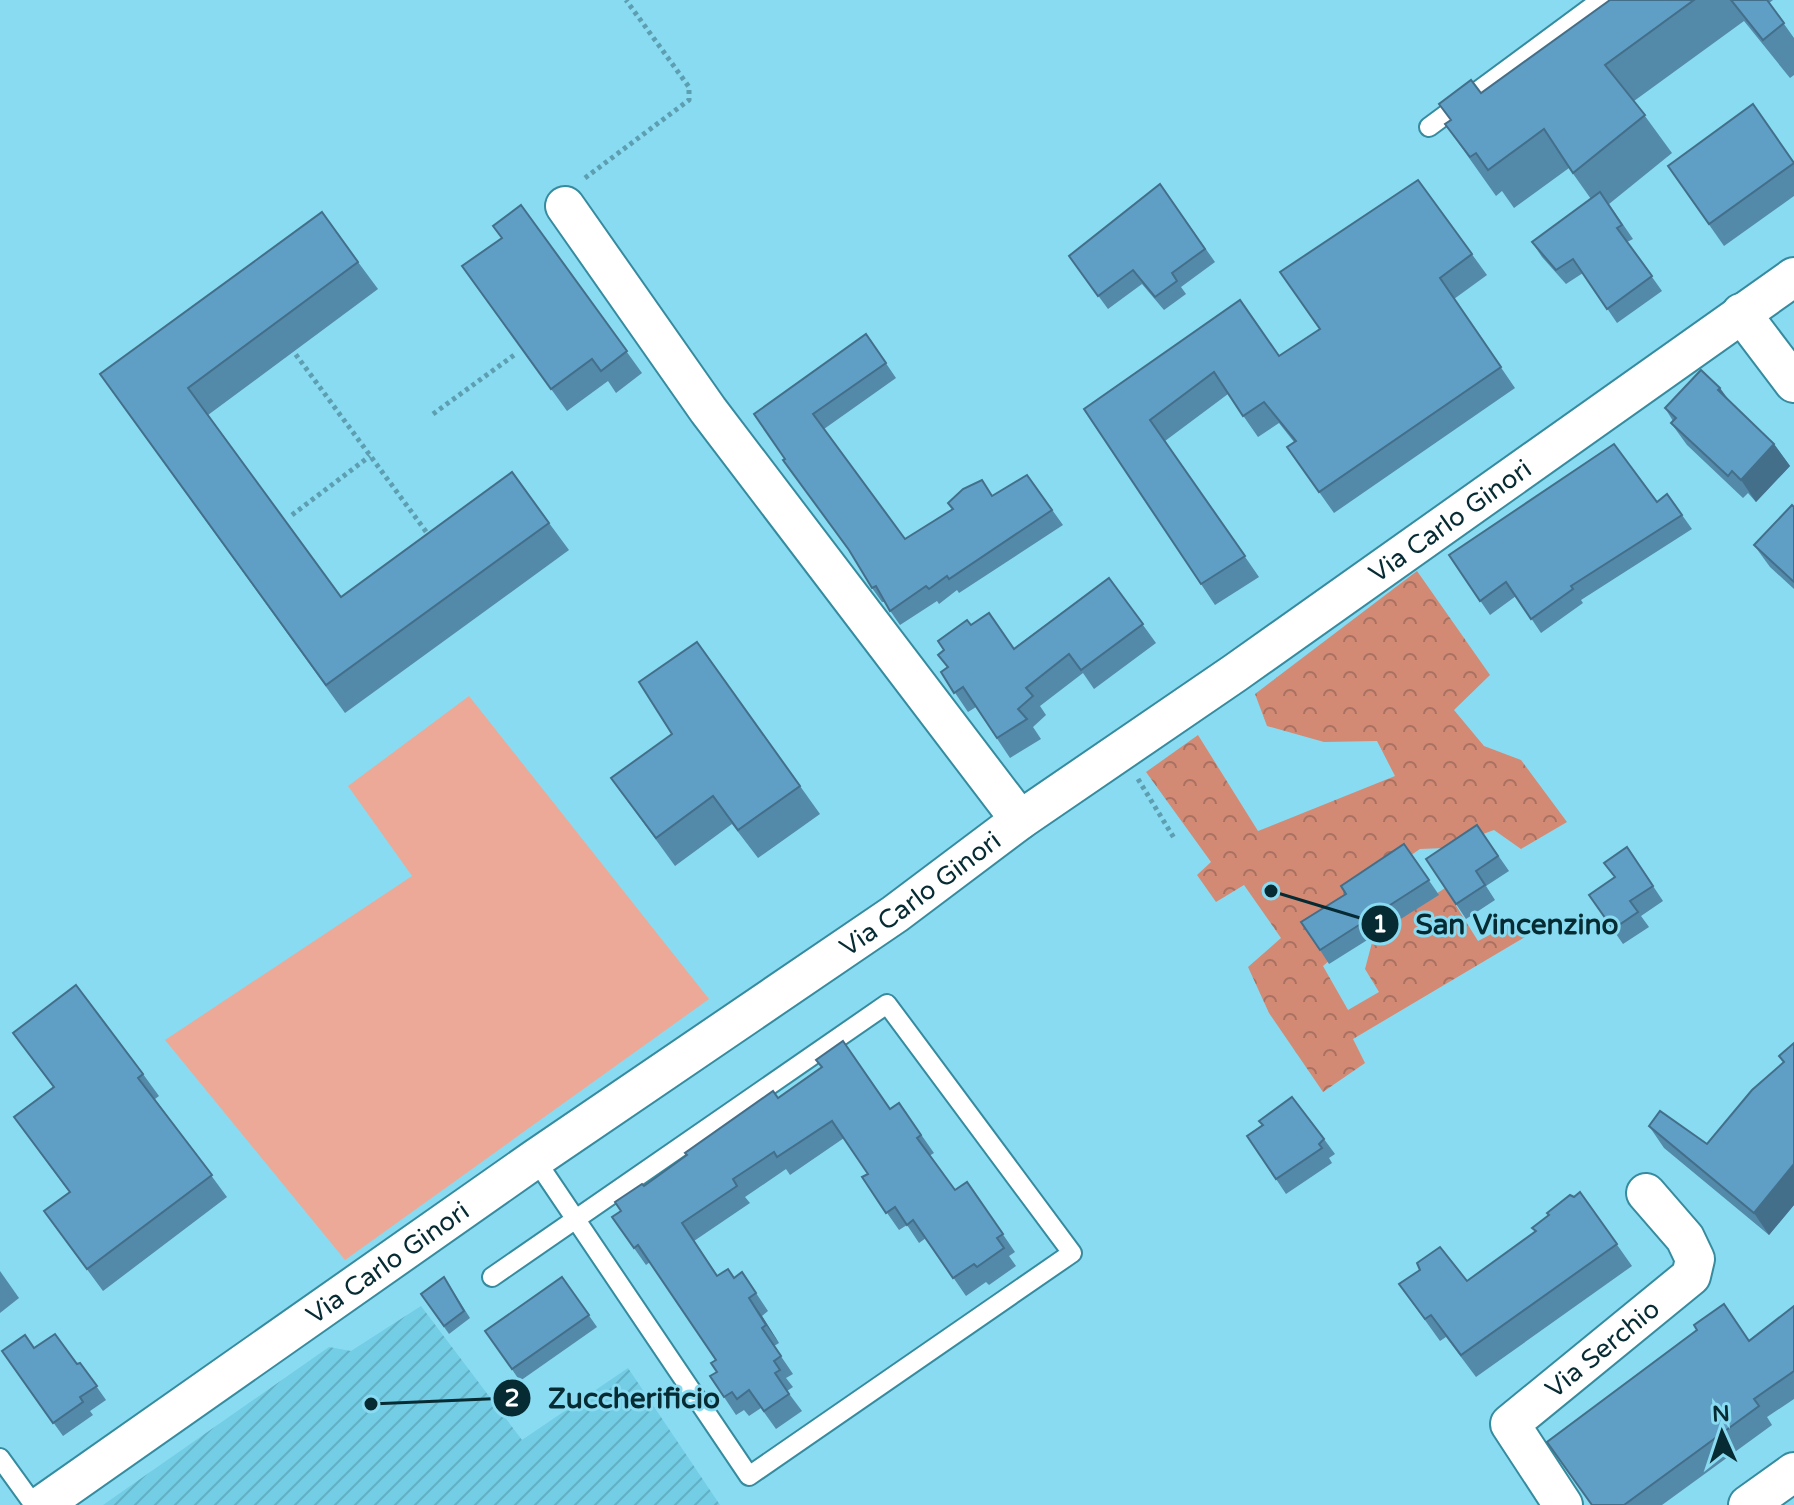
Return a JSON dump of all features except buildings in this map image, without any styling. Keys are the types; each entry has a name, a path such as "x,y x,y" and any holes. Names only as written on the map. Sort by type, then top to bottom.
{"street":[{"path":"565,206 708,410 1020,820"},
{"name":"Via Carlo Ginori","path":"42,1505 535,1159 895,914 1020,820 1235,673 1794,277"},
{"path":"1741,313 1794,383"},
{"name":"Via Serchio","path":"1563,1505 1510,1424 1691,1276 1695,1259 1685,1238 1646,1193"},
{"path":"1748,1505 1794,1472"}],"lane":[{"path":"1429,127 1601,0"},
{"path":"492,1277 575,1219 887,1004 1072,1253 749,1476 575,1219 535,1159"},
{"path":"0,1458 34,1505"}],"path":[{"path":"565,206 566,193 689,100 689,87 626,0"},
{"path":"291,348 437,547"},
{"path":"433,414 517,353"},
{"path":"292,515 370,456"},
{"path":"1120,751 1174,838"}],"shaded area":[{"path":"469,696 709,999 345,1260 165,1040 412,876 348,786"},
{"path":"421,1306 522,1440 628,1368 720,1505 103,1505 329,1347 351,1351"}],"green space":[{"path":"1417,571 1490,675 1454,710 1484,746 1521,760 1567,822 1521,849 1494,830 1445,848 1420,849 1327,912 1347,945 1323,966 1348,1010 1379,992 1365,969 1374,935 1445,888 1478,941 1516,921 1525,937 1353,1039 1365,1063 1323,1092 1269,1013 1248,967 1281,938 1244,885 1216,902 1197,875 1211,862 1146,772 1198,735 1258,831 1395,776 1377,741 1324,742 1267,726 1255,694"}],"place":[{"name":"San Vincenzino","path":"1271,891"},
{"name":"Zuccherificio","path":"371,1404"}]}
